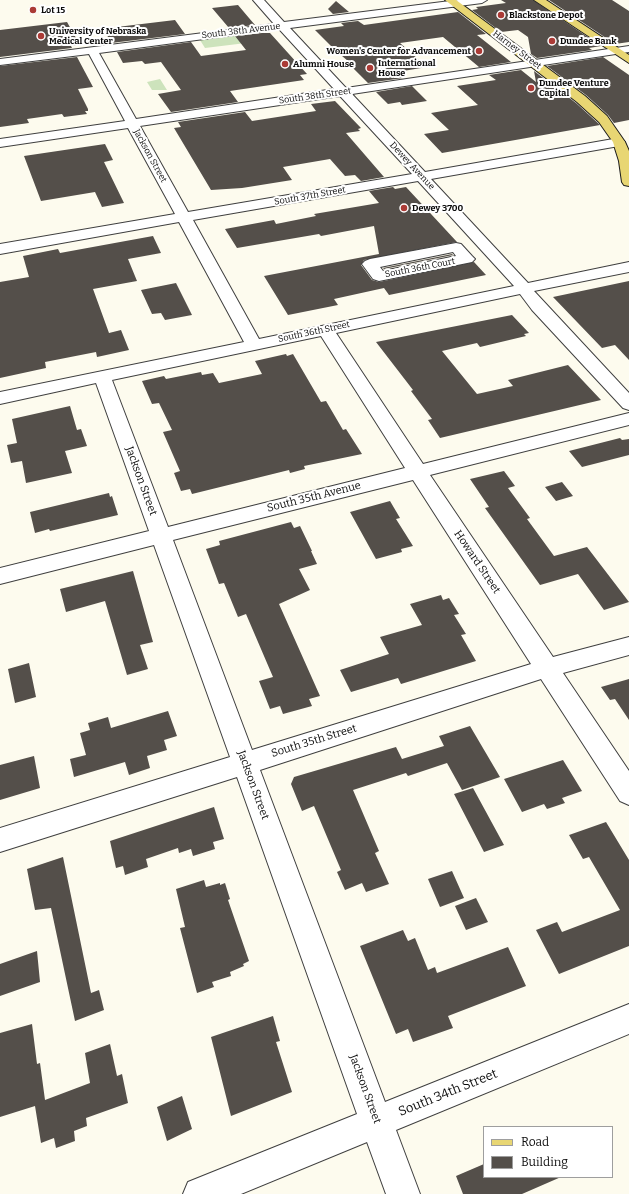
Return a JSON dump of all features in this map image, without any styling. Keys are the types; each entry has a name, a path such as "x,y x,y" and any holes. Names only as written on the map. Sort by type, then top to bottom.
{"main road":[{"path":"539,0 629,60"},
{"name":"Harney Street","path":"452,2 534,63 596,112 609,126 619,142 626,162 629,182"}],"street":[{"name":"Dewey Avenue","path":"258,0 422,176 488,248 538,307 629,404"},
{"name":"South 38th Avenue","path":"0,62 282,26 452,2 482,0"},
{"name":"South 38th Street","path":"0,143 629,49"},
{"name":"Jackson Street","path":"92,50 254,345"},
{"name":"South 37th Street","path":"0,249 619,142"},
{"name":"South 36th Court","path":"456,247 461,253 467,259 380,276 370,264 456,247"},
{"name":"South 36th Court","path":"461,253 488,248"},
{"name":"South 36th Street","path":"0,398 629,268"},
{"name":"Howard Street","path":"326,330 629,793"},
{"name":"Jackson Street","path":"102,376 403,1194"},
{"name":"South 35th Avenue","path":"0,576 629,419"},
{"name":"South 35th Street","path":"0,840 548,668 629,646"},
{"name":"South 34th Street","path":"200,1194 629,1019"}],"green space":[{"path":"240,35 246,43 205,48 200,40"},
{"path":"160,79 167,90 152,90 147,82"}],"building":[{"path":"501,0 533,0 601,46 589,48 592,50 537,58 531,54 528,37 518,30 501,32 472,10 478,9 476,7 506,3"},
{"path":"549,0 612,0 629,11 629,42 615,44"},
{"path":"336,1 349,12 333,14 328,9"},
{"path":"238,5 255,25 229,28 212,8"},
{"path":"458,12 486,34 477,35 511,62 479,67 443,37 400,43 427,67 397,72 403,78 368,83 353,68 355,67 315,30 344,26 341,23 358,21 364,25"},
{"path":"175,20 185,34 111,43 107,35 110,35 107,29"},
{"path":"67,22 80,45 71,46 72,48 0,57 0,30"},
{"path":"270,33 307,74 300,75 304,80 230,91 238,102 171,112 158,94 181,90 161,62 145,64 142,61 123,63 117,52 191,42 201,56 246,50 235,36"},
{"path":"77,57 93,87 78,89 88,109 88,111 85,111 87,114 64,117 62,114 27,119 29,123 0,127 0,66"},
{"path":"603,57 629,75 629,120 614,123 608,115 586,95 547,66"},
{"path":"521,70 536,82 534,71 576,103 600,125 442,153 424,134 449,130 431,113 478,105 457,86 496,80 489,75"},
{"path":"412,86 427,101 402,105 400,102 388,104 376,92"},
{"path":"335,101 361,128 358,129 360,131 346,133 384,177 361,181 355,175 345,176 330,159 283,167 292,180 242,188 211,190 174,128 181,127 178,122 245,112 252,121 316,111 311,104"},
{"path":"105,144 113,160 104,162 124,203 102,207 95,192 41,201 24,156"},
{"path":"393,187 395,189 406,187 457,242 364,260 361,265 372,280 379,282 474,262 486,275 389,295 384,288 334,299 338,305 288,315 264,276 379,254 374,226 321,236 319,234 237,248 225,229 274,220 276,224 316,216 314,214 379,203 369,191"},
{"path":"153,236 161,253 128,259 137,281 93,289 109,333 121,330 129,350 97,357 96,352 45,362 46,368 0,378 0,282 29,277 23,256 58,249 60,253"},
{"path":"452,254 453,255 383,268"},
{"path":"629,281 629,360 615,345 602,348 553,297"},
{"path":"176,283 192,315 165,320 161,313 152,314 141,290"},
{"path":"512,315 529,333 524,334 526,336 480,347 477,343 442,351 477,394 513,386 508,380 568,365 601,400 440,438 428,420 432,419 411,391 413,390 376,342"},
{"path":"286,354 287,356 293,354 321,402 326,401 343,430 346,429 362,454 304,466 305,469 290,473 289,470 192,494 190,489 181,491 174,473 180,471 163,432 172,430 159,403 152,404 142,381 164,376 166,379 201,372 202,375 213,373 219,383 262,374 255,361"},
{"path":"70,406 77,430 81,429 87,446 65,451 72,473 26,483 22,461 11,463 7,445 17,443 12,419"},
{"path":"620,438 622,440 629,439 629,455 582,467 569,451"},
{"path":"504,471 515,486 508,488 530,518 527,519 554,556 587,547 629,602 604,610 578,574 540,585 485,508 489,507 470,479"},
{"path":"562,482 573,496 556,501 545,487"},
{"path":"109,493 110,497 112,496 118,515 50,531 49,529 35,533 30,512"},
{"path":"390,501 400,518 396,519 413,546 401,549 402,552 376,559 350,512"},
{"path":"291,522 294,528 300,526 317,564 299,569 310,590 279,604 320,696 309,699 312,706 283,714 280,706 270,709 259,681 273,677 246,614 238,617 224,583 219,584 206,549 220,545 219,541"},
{"path":"133,571 153,642 140,645 148,669 127,675 105,601 66,612 60,589"},
{"path":"441,595 443,600 449,598 459,614 454,615 466,634 461,635 476,661 401,684 398,678 351,692 340,670 389,654 380,637 422,625 410,604"},
{"path":"29,663 36,697 15,703 8,669"},
{"path":"629,679 629,720 615,699 610,700 601,687"},
{"path":"168,711 177,736 164,740 167,750 147,756 150,768 129,775 125,762 74,777 70,759 86,755 80,733 90,730 88,723 108,717 111,728"},
{"path":"470,726 500,777 462,790 447,763 408,776 406,773 353,790 379,851 375,853 389,884 366,892 362,883 345,890 337,872 341,870 314,806 302,811 291,784 294,777 396,747 402,759 444,746 439,736"},
{"path":"34,756 40,788 0,800 0,765"},
{"path":"563,760 582,791 562,798 565,803 547,809 544,804 522,812 504,779"},
{"path":"473,788 504,845 484,852 454,794"},
{"path":"214,807 224,839 213,842 215,849 193,856 191,849 179,853 178,848 146,859 148,867 125,875 123,866 116,868 110,841"},
{"path":"606,822 629,860 629,946 559,974 536,930 557,922 562,932 620,910 589,857 583,859 569,835"},
{"path":"63,857 91,993 99,990 104,1010 75,1021 51,908 35,910 27,869"},
{"path":"452,871 464,898 440,907 428,879"},
{"path":"204,880 206,887 225,883 230,899 228,900 249,961 243,964 244,966 230,972 231,976 212,982 214,987 197,993 180,928 185,927 176,889"},
{"path":"476,898 488,922 466,930 455,906"},
{"path":"403,930 408,941 415,938 428,970 435,967 437,973 508,947 526,986 448,1016 453,1028 413,1042 408,1029 396,1034 360,946"},
{"path":"37,951 40,982 0,996 0,964"},
{"path":"273,1016 280,1041 276,1042 292,1092 231,1116 211,1037"},
{"path":"32,1024 37,1064 40,1063 45,1100 90,1083 85,1053 110,1044 117,1076 122,1074 128,1103 86,1118 87,1126 74,1131 75,1141 56,1148 54,1138 41,1143 35,1106 0,1117 0,1033"},
{"path":"182,1096 192,1129 167,1141 157,1107"},
{"path":"483,1164 483,1178 559,1178 522,1194 463,1194 456,1176"}],"place":[{"name":"Lot 15","path":"33,10"},
{"name":"Blackstone Depot","path":"501,15"},
{"name":"University of Nebraska Medical Center","path":"41,36"},
{"name":"Dundee Bank","path":"552,41"},
{"name":"Women's Center for Advancement","path":"479,51"},
{"name":"Alumni House","path":"285,64"},
{"name":"International House","path":"370,68"},
{"name":"Dundee Venture Capital","path":"531,88"},
{"name":"Dewey 3700","path":"404,208"}]}
